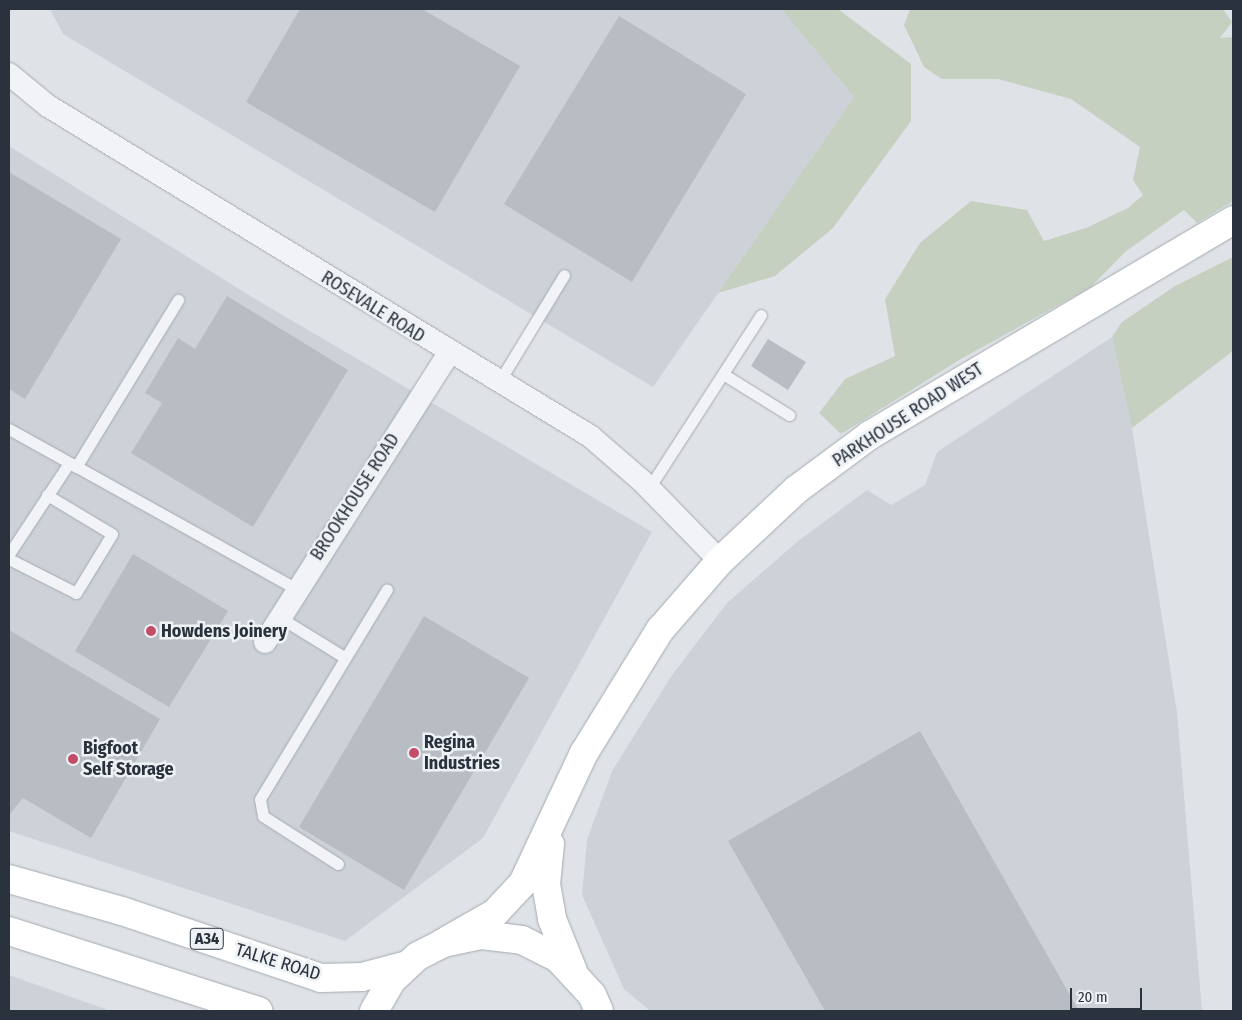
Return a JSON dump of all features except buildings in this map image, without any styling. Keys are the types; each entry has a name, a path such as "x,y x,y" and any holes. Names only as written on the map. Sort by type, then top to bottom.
{"main road":[{"name":"PARKHOUSE ROAD WEST","path":"443,943 495,913 523,883 551,830 584,754 624,685 660,630 720,561 796,490 870,434 1233,220"},
{"name":"PARKHOUSE ROAD WEST","path":"551,830 546,884 552,919 573,971"},
{"name":"TALKE ROAD","path":"9,879 122,911 321,978 362,977 406,965"},
{"path":"9,931 258,1011"},
{"name":"A34","path":"374,1011 406,965 443,943 502,935 541,947 573,971 599,1011"}],"street":[{"name":"ROSEVALE ROAD","path":"9,74 48,106 449,353 590,436 649,488 720,561"},
{"name":"BROOKHOUSE ROAD","path":"265,642 296,588 449,353"}],"lane":[{"path":"499,382 564,275"},
{"path":"9,554 47,495 72,465 178,300"},
{"path":"649,488 761,315"},
{"path":"723,374 789,415"},
{"path":"9,429 296,588"},
{"path":"9,560 76,593 112,534 47,495"},
{"path":"338,864 263,816 259,809 260,799 344,657 387,589"},
{"path":"279,617 344,657"}],"shaded area":[{"path":"50,9 781,9 854,97 653,387 63,34"},
{"path":"9,146 257,300 652,532 483,838 345,941 9,831"},
{"path":"1112,337 1132,428 1177,712 1202,1011 650,1011 624,989 582,895 587,840 612,771 672,675 727,603 797,542 867,490 891,505 925,485 937,452"},
{"path":"9,975 111,1011 9,1011"}],"green space":[{"path":"781,9 838,9 911,64 911,121 833,228 775,276 718,293 854,97"},
{"path":"910,9 1223,9 1232,22 1220,38 1233,37 1233,201 1197,223 1184,210 1125,252 1091,287 961,359 841,434 819,413 845,379 895,356 885,299 920,243 971,201 1027,210 1044,241 1086,228 1128,208 1143,195 1133,180 1140,147 1071,99 998,79 942,79 924,67 904,25"},
{"path":"1233,257 1233,351 1132,428 1112,337 1122,322 1175,286"}],"place":[{"name":"Howdens Joinery","path":"151,631"},
{"name":"Regina Industries","path":"414,753"},
{"name":"Bigfoot Self Storage","path":"73,759"}]}
